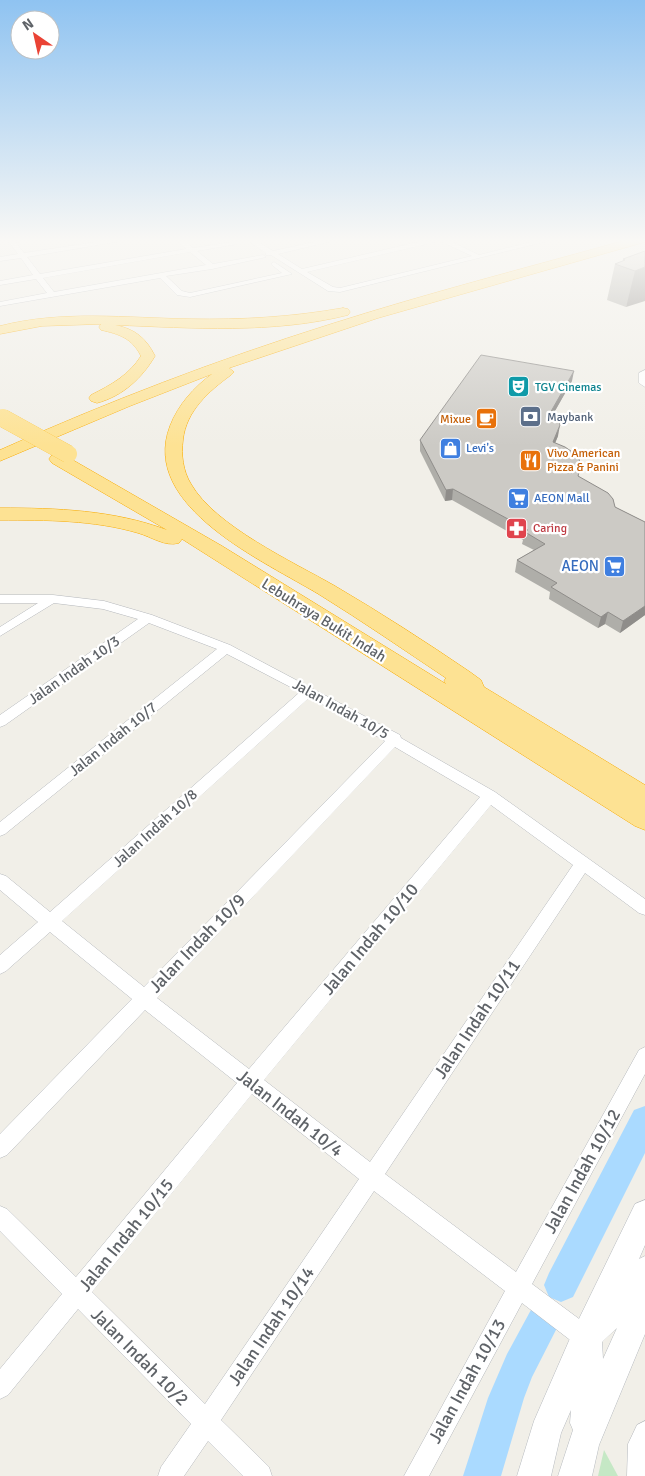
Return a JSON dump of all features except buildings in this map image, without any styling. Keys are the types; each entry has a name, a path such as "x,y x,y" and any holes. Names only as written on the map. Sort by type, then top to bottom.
{"highway":[{"path":"0,330 24,324 74,319 214,324 284,321 361,308"},
{"path":"0,444 228,356 382,308"},
{"path":"0,456 88,417 182,380 308,336 405,308"},
{"path":"0,335 42,325 78,324 108,327 133,335 143,345 148,356 139,372 129,381 0,444"},
{"path":"308,336 229,371 202,388 187,407 175,432 173,460 181,483 198,506 222,525 391,630 466,680 490,701"},
{"name":"Lebuhraya Bukit Indah","path":"1,420 215,550 645,820"},
{"name":"Lebuhraya Bukit Indah","path":"63,456 266,564 645,798"},
{"path":"0,514 65,515 120,522 155,531 195,549 230,561"}],"main road":[{"path":"534,1476 545,1432 586,1338 645,1214"},
{"path":"586,1338 607,1319 633,1290 645,1271"},
{"path":"583,1445 645,1298"},
{"path":"575,1476 583,1445 589,1391 586,1338"}],"street":[{"path":"645,373 645,383"},
{"name":"Jalan Indah 10/5","path":"0,599 53,599 104,604 148,618 226,648 395,739 490,796 645,908"},
{"path":"0,632 53,599"},
{"name":"Jalan Indah 10/3","path":"0,722 148,618"},
{"name":"Jalan Indah 10/7","path":"0,830 226,648"},
{"name":"Jalan Indah 10/8","path":"0,966 309,691"},
{"name":"Jalan Indah 10/9","path":"0,1148 395,739"},
{"name":"Jalan Indah 10/10","path":"250,1082 490,796"},
{"name":"Jalan Indah 10/11","path":"371,1176 583,863"},
{"name":"Jalan Indah 10/4","path":"0,881 250,1082 586,1338"},
{"name":"Jalan Indah 10/12","path":"519,1286 645,1056"},
{"name":"Jalan Indah 10/15","path":"0,1387 250,1082"},
{"name":"Jalan Indah 10/14","path":"170,1476 371,1176"},
{"name":"Jalan Indah 10/2","path":"0,1216 260,1476"},
{"name":"Jalan Indah 10/13","path":"416,1476 519,1286"},
{"path":"639,1476 640,1444 645,1433"}],"green space":[{"path":"604,1450 618,1476 598,1476"}],"waterway":[{"path":"561,1285 645,1121"},
{"path":"482,1476 506,1398 519,1366 544,1320"}],"place":[{"name":"TGV Cinemas","path":"519,387"},
{"name":"Maybank","path":"531,417"},
{"name":"Mixue","path":"487,419"},
{"name":"Levi's","path":"450,448"},
{"name":"Vivo American Pizza & Panini","path":"531,460"},
{"name":"AEON Mall","path":"518,498"},
{"name":"Caring","path":"517,528"},
{"name":"AEON","path":"615,566"}]}
